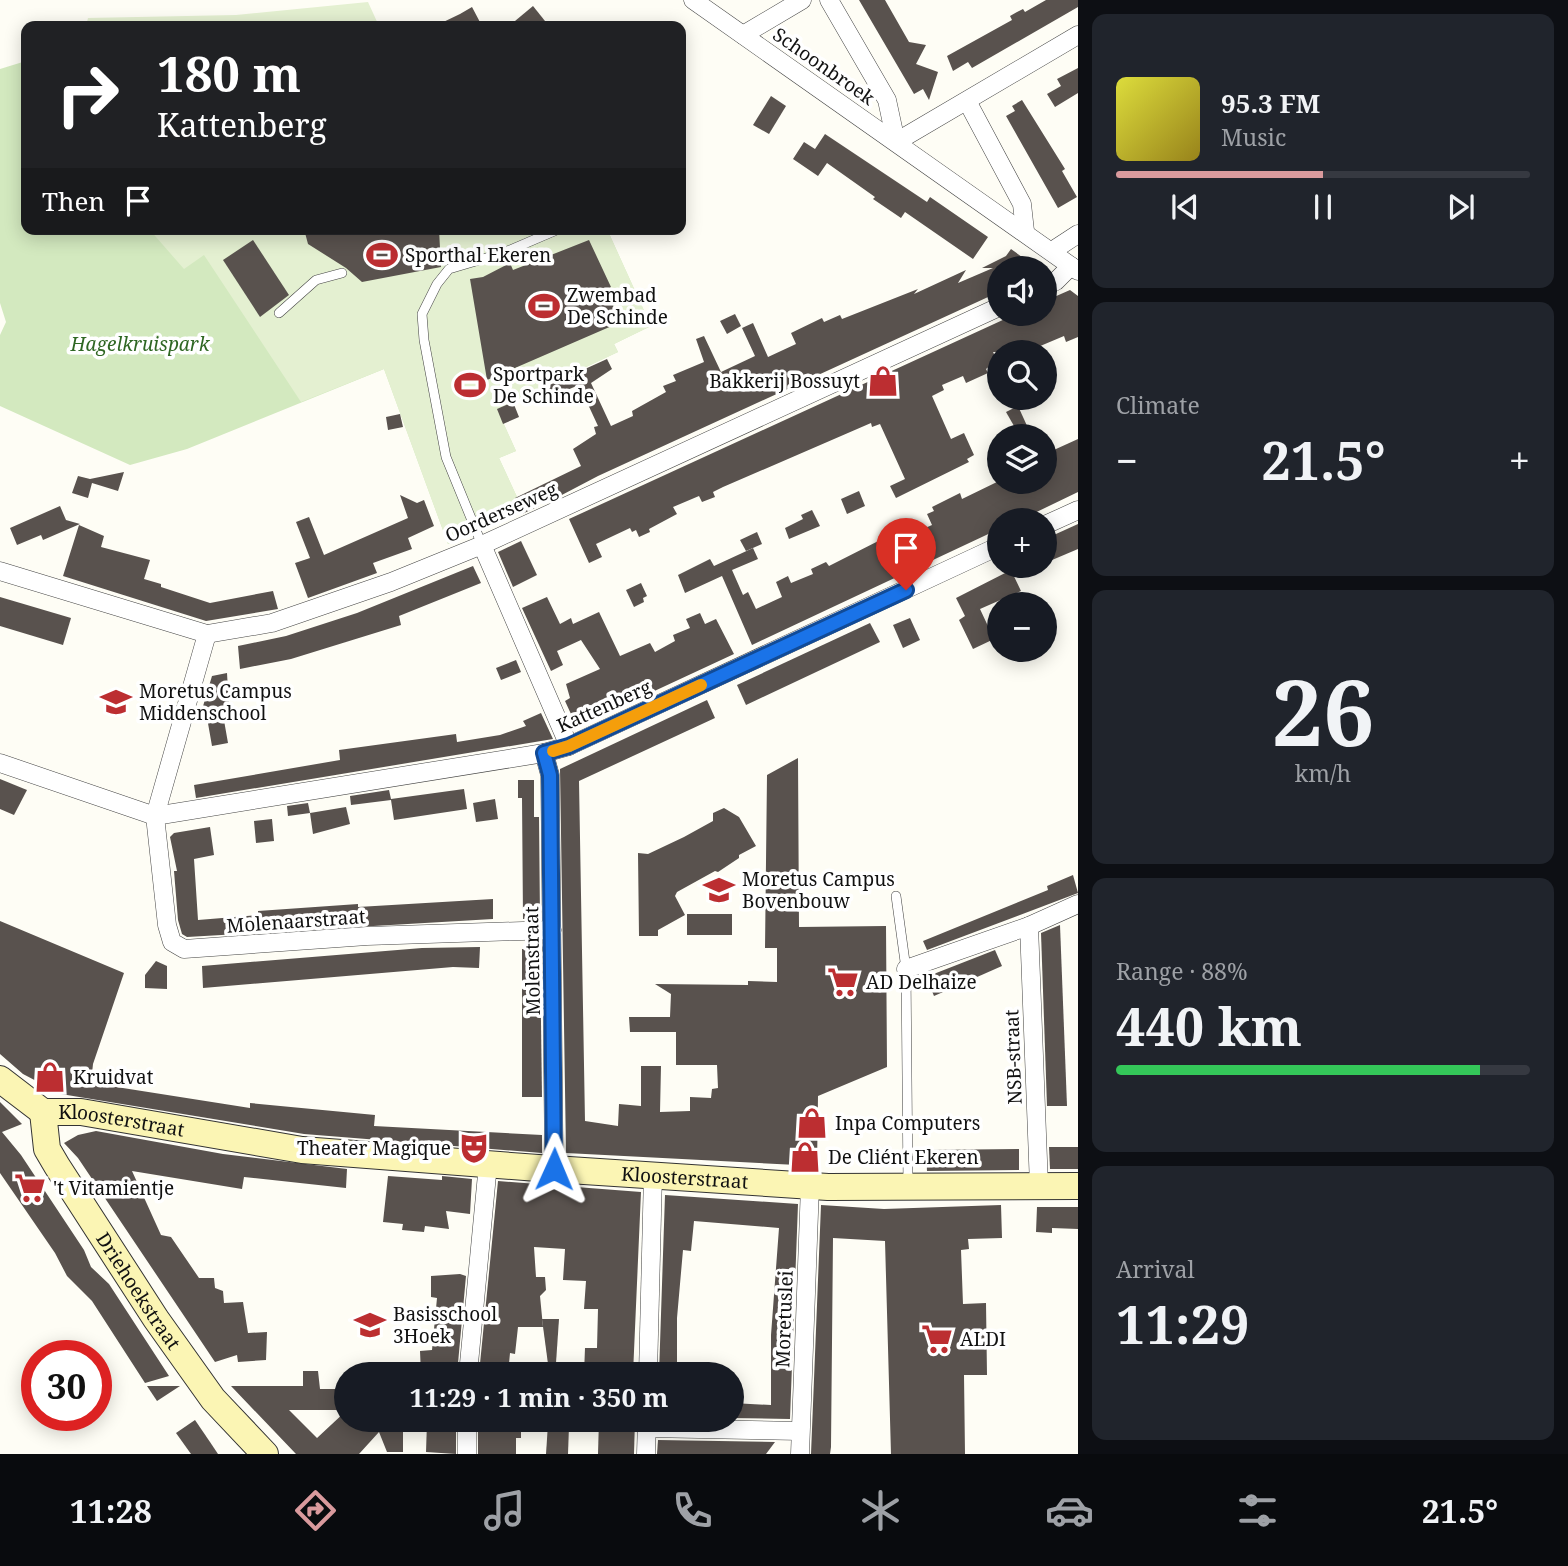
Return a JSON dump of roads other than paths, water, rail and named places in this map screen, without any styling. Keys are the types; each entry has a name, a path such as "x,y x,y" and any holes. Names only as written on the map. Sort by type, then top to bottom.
{"main road":[{"path":"0,1079 43,1112"},
{"name":"Kloosterstraat","path":"43,1112 81,1112 302,1150 554,1169 810,1186 908,1189 1078,1186"},
{"name":"Driehoekstraat","path":"43,1112 47,1149 156,1319 213,1399 265,1454"}],"street":[{"name":"Schoonbroek","path":"694,0 1075,268"},
{"path":"743,35 802,0"},
{"name":"Schoonbroek","path":"829,0 887,100 896,142"},
{"path":"896,142 1078,34"},
{"path":"967,101 1022,204 1025,231"},
{"path":"1052,251 1078,234"},
{"path":"1057,280 1075,268"},
{"name":"Oorderseweg","path":"0,572 207,634 272,624 391,582 482,545 987,313"},
{"path":"1057,520 1078,510"},
{"path":"482,545 569,746"},
{"name":"Kattenberg","path":"155,816 544,753 569,746 987,552"},
{"path":"0,763 155,816 207,634"},
{"name":"Molenstraat","path":"544,753 550,775 554,1169"},
{"name":"Molenaarstraat","path":"155,816 167,925 172,942 184,949 367,936 552,930"},
{"path":"906,970 1029,926 1078,904"},
{"name":"NSB-straat","path":"1029,926 1039,1186"},
{"path":"469,1362 488,1164"},
{"path":"648,1362 653,1174"},
{"name":"Moretuslei","path":"800,1454 810,1186"},
{"path":"744,1428 800,1431"},
{"path":"467,1432 467,1454"},
{"path":"646,1454 647,1432"}],"lane":[{"path":"482,545 446,457 424,340 422,314 437,284 449,269 503,253 545,235"},
{"path":"279,313 316,280 342,273"},
{"path":"896,896 906,970 908,1189"}],"place":[{"name":"Sporthal Ekeren","path":"382,255"},
{"name":"Zwembad De Schinde","path":"544,306"},
{"name":"Bakkerij Bossuyt","path":"883,381"},
{"name":"Sportpark De Schinde","path":"470,385"},
{"name":"Moretus Campus Middenschool","path":"116,702"},
{"name":"Moretus Campus Bovenbouw","path":"719,890"},
{"name":"AD Delhaize","path":"843,982"},
{"name":"Kruidvat","path":"50,1077"},
{"name":"Inpa Computers","path":"812,1123"},
{"name":"Theater Magique","path":"474,1148"},
{"name":"De Cliént Ekeren","path":"805,1157"},
{"name":"'t Vitamientje","path":"30,1188"},
{"name":"Basisschool 3Hoek","path":"370,1325"},
{"name":"ALDI","path":"937,1339"}],"park label":[{"name":"Hagelkruispark","path":"140,344"}]}
